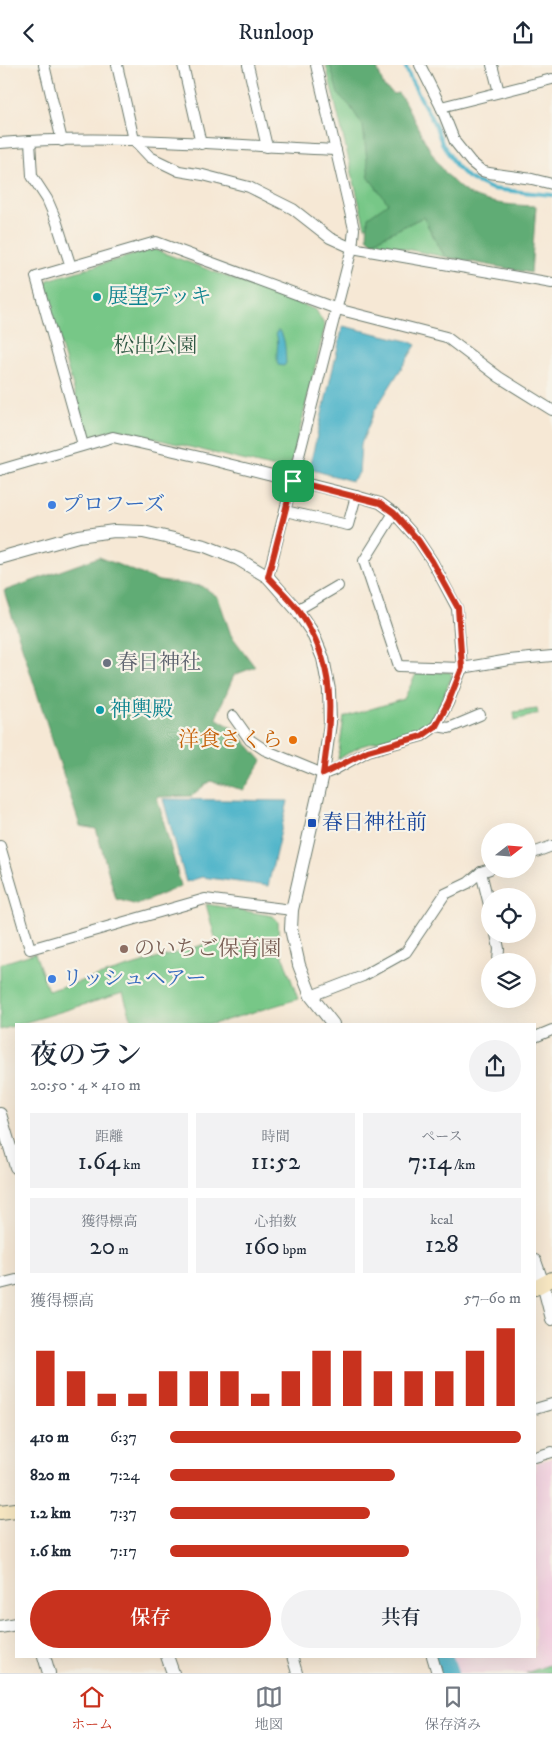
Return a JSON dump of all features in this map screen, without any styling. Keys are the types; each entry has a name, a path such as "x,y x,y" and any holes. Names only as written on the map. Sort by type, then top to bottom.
{"main road":[{"path":"0,1512 15,1510"}],"street":[{"path":"44,65 62,141"},
{"path":"117,65 134,141 150,157 179,171 249,187 293,209 330,238 352,248 552,283"},
{"path":"183,65 201,144"},
{"path":"248,65 267,147"},
{"path":"268,577 352,248 354,229 316,65"},
{"path":"420,65 441,107 455,142 466,158 478,168 489,173 552,184"},
{"path":"492,65 500,92"},
{"path":"441,107 552,79"},
{"path":"30,141 32,176 47,199 70,267"},
{"path":"0,143 30,141 134,141 336,150"},
{"path":"83,445 36,277 156,241 336,309 446,337 499,377 552,410"},
{"path":"0,470 113,437 356,496 380,503 394,513 418,540 458,608 462,668 448,703 436,726 422,736 368,751 323,774 265,750 250,740 233,716"},
{"path":"285,511 348,525 356,496"},
{"path":"394,513 364,561 399,666 462,668 509,660 552,656"},
{"path":"0,558 78,536 114,531 143,532 205,546 238,559 268,577 298,609 312,631 323,658 330,690 330,723 323,774 292,910 290,929 299,965 310,996 332,1023"},
{"path":"298,609 338,586"},
{"path":"436,726 449,728 480,715"},
{"path":"0,846 30,949 205,899 292,910"},
{"path":"536,852 552,846"},
{"path":"310,996 363,976 406,952 445,894 468,883 481,874"},
{"path":"536,1037 552,1030"},
{"path":"0,1114 15,1164"},
{"path":"536,1264 552,1319"},
{"path":"0,1284 15,1280"},
{"path":"536,1409 552,1404"},
{"path":"536,1457 552,1452"},
{"path":"0,1627 15,1624"},
{"path":"45,1658 49,1673"},
{"path":"168,1658 173,1673"},
{"path":"293,1658 297,1673"},
{"path":"433,1658 437,1673"}],"shaded area":[{"path":"552,1458 552,1673 450,1673 445,1658 536,1658 536,1463"}],"green space":[{"path":"326,65 354,65 405,217 365,227"},
{"path":"330,65 376,65 384,87 394,94 398,93 403,99 443,170 465,192 492,202 536,206 531,273 445,257 423,217 372,242 367,237 368,217 388,203 369,178 363,126 350,106 338,94"},
{"path":"423,217 445,257 372,242"},
{"name":"松出公園","path":"153,249 316,310 325,326 291,466 283,470 116,429 92,436 86,431 44,288 48,280"},
{"path":"99,557 159,581 202,586 218,597 231,635 255,667 234,675 216,718 234,729 262,761 244,790 210,781 191,796 157,797 181,886 137,905 116,899 96,829 80,826 4,591"},
{"path":"417,672 450,672 452,676 440,704 430,720 419,729 361,746 338,759 344,717 404,699"},
{"path":"537,709 538,714 515,720 514,712"},
{"path":"206,904 273,916 278,921 279,945 298,999 216,1023 133,1023 123,993 23,1023 15,1023 15,1025 0,1030 0,964 35,953 48,991 216,941"},
{"path":"552,1664 552,1673 526,1673"}],"water":[{"path":"343,326 408,341 416,345 375,410 361,444 359,473 352,481 309,469"},
{"path":"277,331 280,331 284,342 286,363 284,366 278,365"},
{"path":"163,799 288,801 268,886 202,877 186,882"}],"waterway":[{"path":"405,65 442,143 456,166 468,178 492,189 552,195"},
{"path":"442,1658 447,1673"}],"place":[{"name":"展望デッキ","path":"97,297"},
{"name":"プロフーズ","path":"52,505"},
{"name":"春日神社","path":"107,663"},
{"name":"神輿殿","path":"100,710"},
{"name":"洋食さくら","path":"293,740"},
{"name":"春日神社前","path":"312,823"},
{"name":"のいちご保育園","path":"124,949"},
{"name":"リッシュヘアー","path":"52,979"}],"route":[{"path":"293,481 380,503 394,513 418,540 458,608 462,668 448,703 436,726 422,736 368,751 323,774 330,723 330,690 323,658 312,631 298,609 268,577 293,481"}]}
